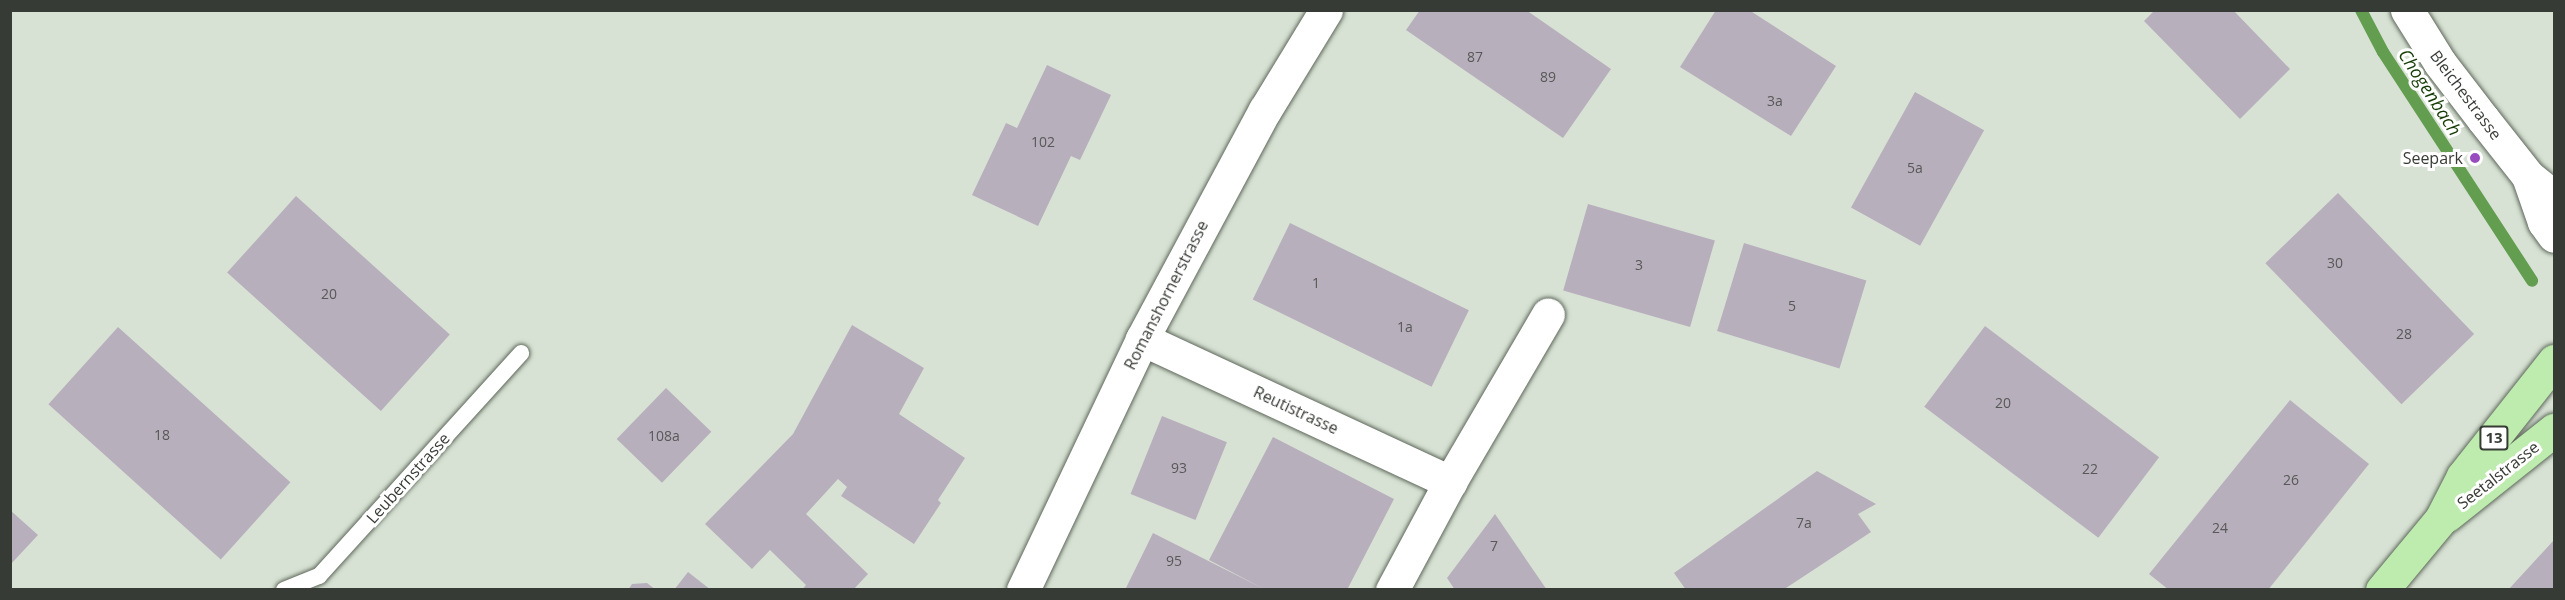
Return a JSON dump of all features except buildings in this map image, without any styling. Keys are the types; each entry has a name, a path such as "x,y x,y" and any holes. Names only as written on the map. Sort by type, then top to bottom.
{"main road":[{"name":"Seetalstrasse","path":"2441,519 2463,476 2554,361"},
{"name":"Seetalstrasse","path":"2382,590 2441,519 2554,430"}],"street":[{"name":"Romanshornerstrasse","path":"1023,590 1142,339 1265,110 1326,10"},
{"name":"Bleichestrasse","path":"2407,10 2440,63 2528,176 2554,197"},
{"name":"Bleichestrasse","path":"2528,176 2544,222 2554,236"},
{"path":"1392,590 1450,482 1548,314"},
{"name":"Reutistrasse","path":"1142,339 1450,482"}],"lane":[{"name":"Leubernstrasse","path":"284,590 319,576 521,353"}],"waterway":[{"name":"Chogenbach","path":"2361,10 2383,52 2532,281"}],"place":[{"name":"Seepark","path":"2475,158"}]}
